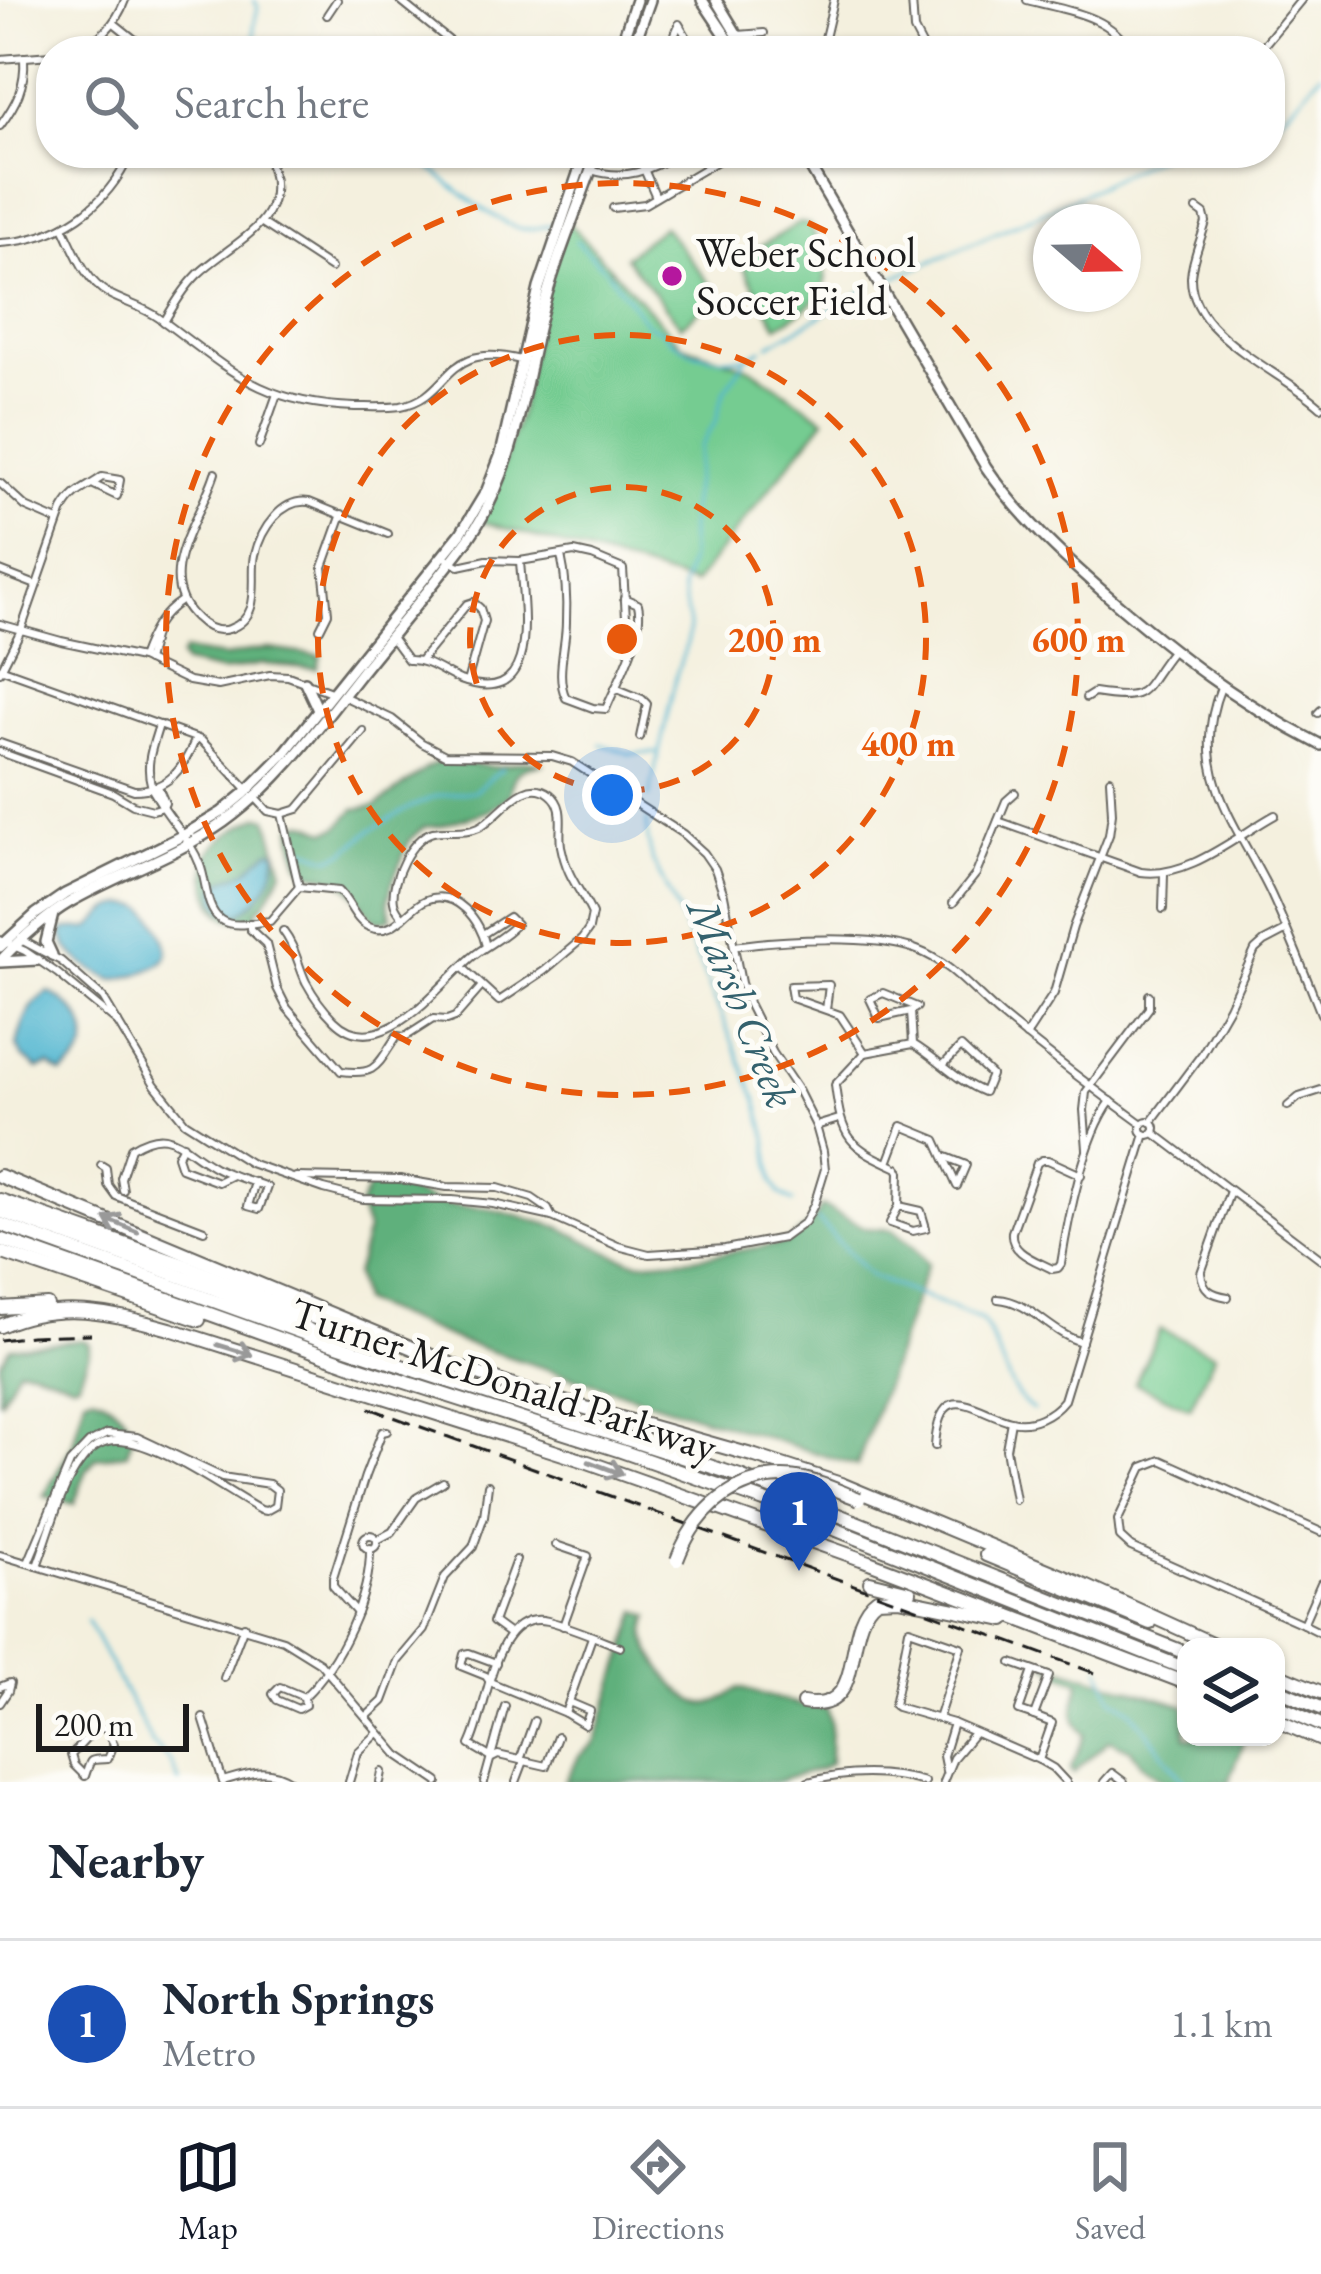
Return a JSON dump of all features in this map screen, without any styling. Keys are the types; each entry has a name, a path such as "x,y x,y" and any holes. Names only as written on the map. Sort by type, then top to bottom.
{"highway":[{"path":"0,1174 400,1345"},
{"path":"0,1200 186,1266 295,1311 540,1394 841,1484 1200,1638"},
{"path":"0,1211 295,1321 328,1342"},
{"name":"Turner McDonald Parkway","path":"0,1224 328,1342 740,1476 1177,1648"},
{"name":"Turner McDonald Parkway","path":"0,1239 355,1366 781,1507 1177,1665"},
{"path":"0,1252 221,1327 355,1366"},
{"path":"0,1308 103,1306 170,1329"},
{"path":"0,1326 40,1312 86,1310 128,1316 588,1462 861,1559 1177,1682"},
{"path":"676,1560 690,1529 712,1504 738,1487 786,1477 818,1483 1189,1638"},
{"path":"870,1582 985,1615 1177,1682"},
{"path":"803,1703 823,1704 841,1693 862,1614 877,1599 898,1598 985,1615"},
{"path":"1285,1677 1321,1692"},
{"path":"1285,1693 1321,1708"},
{"path":"1285,1709 1321,1725"},
{"path":"1285,1724 1321,1740"}],"main road":[{"path":"625,36 636,0"},
{"path":"632,36 650,0"},
{"path":"713,3 737,35"},
{"path":"713,3 729,36"},
{"path":"447,558 491,480 504,443 539,287 584,168"},
{"path":"251,794 289,762 483,517 506,470 548,290 584,168"},
{"path":"811,168 986,467 1042,538 1221,688 1321,745"},
{"path":"305,682 318,710"},
{"path":"38,960 0,962 7,941 65,894 227,820 318,710 338,695"},
{"path":"7,941 187,839"},
{"path":"52,955 46,942 54,913"}],"street":[{"path":"100,36 114,23 125,0"},
{"path":"327,15 337,0"},
{"path":"399,0 443,36"},
{"path":"825,36 834,0"},
{"path":"912,0 917,36"},
{"path":"1027,0 1108,25 1121,36"},
{"path":"1271,36 1301,0"},
{"path":"114,23 130,36"},
{"path":"737,35 764,33"},
{"path":"0,59 36,56"},
{"path":"0,126 19,97 24,57"},
{"path":"0,243 31,239 78,219 105,195 122,168"},
{"path":"164,322 195,278 262,223 273,201 271,168"},
{"path":"596,168 625,176 651,168"},
{"path":"643,168 656,197"},
{"path":"613,208 645,203 705,168"},
{"path":"1197,209 1206,223 1191,276 1199,310 1214,327 1321,407"},
{"path":"262,223 331,268"},
{"path":"63,227 96,285 164,322 224,368 277,394 321,406 397,406 422,398 449,370 469,359 494,355 522,360"},
{"path":"260,445 277,394"},
{"path":"215,473 176,566 181,601 209,628 235,626 250,608 256,593 255,557 285,504 310,502 388,534"},
{"path":"94,485 118,496 122,485 121,480 102,477 70,496 2,670 196,738 210,747 268,811 282,814 298,809 363,730"},
{"path":"0,483 26,507 58,521"},
{"path":"320,629 328,613 325,556 342,514"},
{"path":"447,558 459,566 574,552 623,569 628,654"},
{"path":"561,555 566,624 560,687 566,698 606,709 637,635 638,604 625,598"},
{"path":"387,633 408,660 422,659 484,688 498,686 517,669 525,622 520,561"},
{"path":"0,571 36,585"},
{"path":"144,659 164,613 181,601"},
{"path":"422,659 472,602 484,621 467,682"},
{"path":"0,624 144,659 189,681 218,686 270,675 305,682 392,719 445,755 551,756 572,762 683,834 704,853 721,884 741,983 754,1019 816,1126 824,1169 819,1187 805,1222 783,1238 725,1249 650,1254 618,1246 552,1216 493,1204 352,1196 250,1163 185,1122 155,1084 103,998 52,955 7,941"},
{"path":"1086,698 1094,693 1131,698 1143,692 1172,650"},
{"path":"615,688 647,704 640,737"},
{"path":"1221,688 1210,759 1217,792 1273,898 1321,1014"},
{"path":"155,787 149,780 149,756 159,725"},
{"path":"0,748 134,790 155,787 177,774 196,738"},
{"path":"0,748 133,805 153,810 163,807"},
{"path":"1026,1036 1054,993 1112,823 1110,779"},
{"path":"155,787 153,791 202,867 211,907 220,920 277,927 290,940 307,983 338,1024 356,1033 392,1028 516,924 509,917 483,934"},
{"path":"403,918 393,895 416,841 432,832 481,826 527,790 552,795 561,811 560,844 569,875 589,908 591,923 586,935 499,1000 462,967"},
{"path":"953,903 976,874 1006,801 1015,793"},
{"path":"277,927 299,887 282,814"},
{"path":"998,821 1141,872 1164,874 1187,868 1275,815"},
{"path":"1163,909 1164,874"},
{"path":"299,887 339,891 360,921 372,928 392,927 428,899 452,900 468,911 486,947"},
{"path":"250,922 250,929 266,944 287,1008 341,1071 367,1073 397,1036"},
{"path":"1286,931 1255,950 1202,1054 1141,1131 1321,1259"},
{"path":"734,946 785,940 905,946 951,970 1026,1036 1147,1123"},
{"path":"7,941 121,1025"},
{"path":"826,1010 829,985 790,986 792,998 840,1015 865,1053"},
{"path":"397,1036 405,1037 433,1019 454,1017 482,986"},
{"path":"883,993 917,1007 911,1011 878,1018 870,999 883,993"},
{"path":"1088,1153 1084,1111 1090,1085 1149,1008 1149,995"},
{"path":"911,1011 913,1044"},
{"path":"392,1028 397,1036"},
{"path":"899,1206 921,1211 926,1228 913,1232 890,1223 899,1206 900,1172 862,1150 846,1134 835,1085 865,1053 913,1044 968,1086 984,1092 991,1075 961,1047 944,1064"},
{"path":"1288,1106 1321,1090"},
{"path":"1081,1175 1048,1160 1037,1163 1007,1239 1052,1269 1058,1268 1081,1175 1111,1101"},
{"path":"816,1126 839,1118"},
{"path":"888,1163 902,1126 936,1140 946,1157"},
{"path":"935,1447 943,1416 957,1404 972,1404 1011,1421 1033,1420 1060,1406 1149,1133"},
{"path":"123,1190 121,1178 131,1148 155,1137 173,1138 216,1169 255,1182"},
{"path":"182,1145 177,1156 182,1168 218,1182 233,1174"},
{"path":"1038,1149 1042,1160"},
{"path":"101,1165 116,1196 204,1231"},
{"path":"290,1177 400,1179 498,1188 532,1198 552,1216"},
{"path":"352,1179 352,1196"},
{"path":"1228,1297 1208,1291 1201,1273 1230,1191"},
{"path":"998,1299 1016,1302 1061,1334 1082,1342"},
{"path":"1011,1421 1006,1449 1015,1500"},
{"path":"357,1613 333,1586 346,1533 382,1432 387,1431"},
{"path":"107,1435 137,1437 222,1477 269,1484 277,1490 275,1505 260,1510 211,1479 146,1448 126,1441 109,1442 94,1448 76,1467 33,1565 70,1463 89,1442 107,1435"},
{"path":"1321,1532 1161,1460 1139,1472 1118,1520 1120,1538 1131,1547 1321,1633"},
{"path":"377,1540 392,1532 416,1498 443,1482"},
{"path":"366,1717 383,1701 398,1661 424,1630 445,1577 473,1547 488,1485"},
{"path":"346,1533 377,1540"},
{"path":"364,1539 370,1548"},
{"path":"370,1548 377,1540"},
{"path":"556,1545 588,1556 562,1627"},
{"path":"304,1697 328,1672 357,1613 370,1548"},
{"path":"0,1555 284,1641 328,1672 406,1762 438,1782"},
{"path":"508,1633 493,1622 516,1560"},
{"path":"1303,1624 1321,1583"},
{"path":"491,1758 470,1745 508,1633 530,1620 547,1621 620,1647"},
{"path":"224,1678 244,1626"},
{"path":"938,1719 961,1647 912,1629 907,1631 894,1705 938,1719 952,1723 1039,1760 1066,1782"},
{"path":"565,1713 592,1636"},
{"path":"496,1664 469,1653 464,1654 461,1666 585,1725 590,1711 569,1702"},
{"path":"1012,1663 1048,1676 1034,1716"},
{"path":"1034,1671 1019,1711 1052,1723 1039,1760"},
{"path":"0,1687 10,1683 0,1703"},
{"path":"280,1687 304,1697 305,1705 298,1709 275,1698 274,1691 280,1687"},
{"path":"484,1782 505,1706"},
{"path":"203,1718 223,1782 261,1771 292,1782"},
{"path":"516,1782 534,1720"},
{"path":"943,1782 952,1723"},
{"path":"97,1727 106,1729 114,1744 108,1759 89,1761 83,1779 71,1755 97,1727"},
{"path":"349,1782 358,1752 379,1733"},
{"path":"948,1757 974,1733"},
{"path":"491,1758 498,1755 546,1766 556,1737"},
{"path":"946,1744 959,1749"},
{"path":"380,1782 382,1772"},
{"path":"1104,1782 1112,1773 1124,1782"},
{"path":"808,1782 850,1774 924,1782"}],"green space":[{"path":"566,220 682,345 751,368 825,419 694,584 477,520 499,478 521,408 543,291"},
{"path":"800,223 810,225 819,244 824,286 809,306 777,326 741,263 743,256"},
{"name":"Weber School Soccer Field","path":"663,226 719,295 681,326 625,257"},
{"path":"270,649 321,656 317,669 262,664 222,672 184,664 180,657 184,651 226,657"},
{"path":"441,761 495,767 526,761 545,764 519,771 510,795 489,811 424,827 410,839 392,883 391,918 378,922 346,885 301,866 292,827 305,823 327,831 338,827 355,809 376,806"},
{"path":"261,816 268,818 283,871 256,911 260,918 230,919 211,899 208,857 222,839"},
{"path":"369,1186 395,1187 444,1205 487,1208 559,1227 638,1262 786,1243 813,1222 822,1206 866,1228 892,1230 927,1264 857,1466 458,1341 361,1302 355,1275 367,1230 359,1207"},
{"path":"1160,1329 1215,1354 1190,1408 1135,1383"},
{"path":"84,1340 89,1353 79,1381 18,1368 0,1402 0,1363 10,1347"},
{"path":"92,1395 111,1404 135,1428 127,1453 96,1458 74,1504 44,1496 73,1443 85,1397"},
{"path":"638,1611 650,1616 646,1635 660,1666 696,1702 714,1703 739,1688 827,1708 830,1763 774,1782 565,1782 579,1756 595,1743"},
{"path":"1046,1663 1177,1703 1177,1746 1243,1746 1229,1782 1166,1782 1131,1750 1109,1740 1073,1773 1070,1770 1085,1735 1074,1716 1080,1682"}],"water":[{"path":"270,850 276,851 274,870 261,895 239,914 225,911 215,888 246,871"},
{"path":"143,907 152,916 168,952 151,969 114,980 74,956 62,933 90,928 112,908"},
{"path":"49,992 73,1009 85,1030 83,1053 62,1074 49,1065 38,1069 17,1046 27,1015"}],"waterway":[{"path":"254,0 258,7 255,36"},
{"name":"Marsh Creek","path":"1285,113 1321,73"},
{"path":"430,168 511,225 526,229 552,225"},
{"name":"Marsh Creek","path":"887,281 1134,168"},
{"path":"576,241 607,271 648,325 692,352 744,358"},
{"path":"769,345 871,287"},
{"name":"Marsh Creek","path":"649,797 688,640 682,588 690,559 690,514 700,447 716,421 724,392 746,358 762,349"},
{"path":"601,744 630,754 657,753"},
{"path":"299,847 330,858 411,807 437,796 474,791 502,769"},
{"name":"Marsh Creek","path":"647,821 653,862 757,1100 773,1181 780,1194 793,1202"},
{"name":"Marsh Creek","path":"818,1220 870,1276 981,1320 1015,1391 1033,1410"},
{"path":"87,1621 152,1743 171,1762 179,1782"},
{"name":"Marsh Creek","path":"1100,1667 1112,1698 1131,1710 1185,1782"}],"railway":[{"path":"0,1340 91,1334"},
{"path":"369,1408 1095,1673"}],"place":[{"name":"Weber School Soccer Field","path":"672,276"},
{"name":"North Springs","path":"799,1571"}]}
